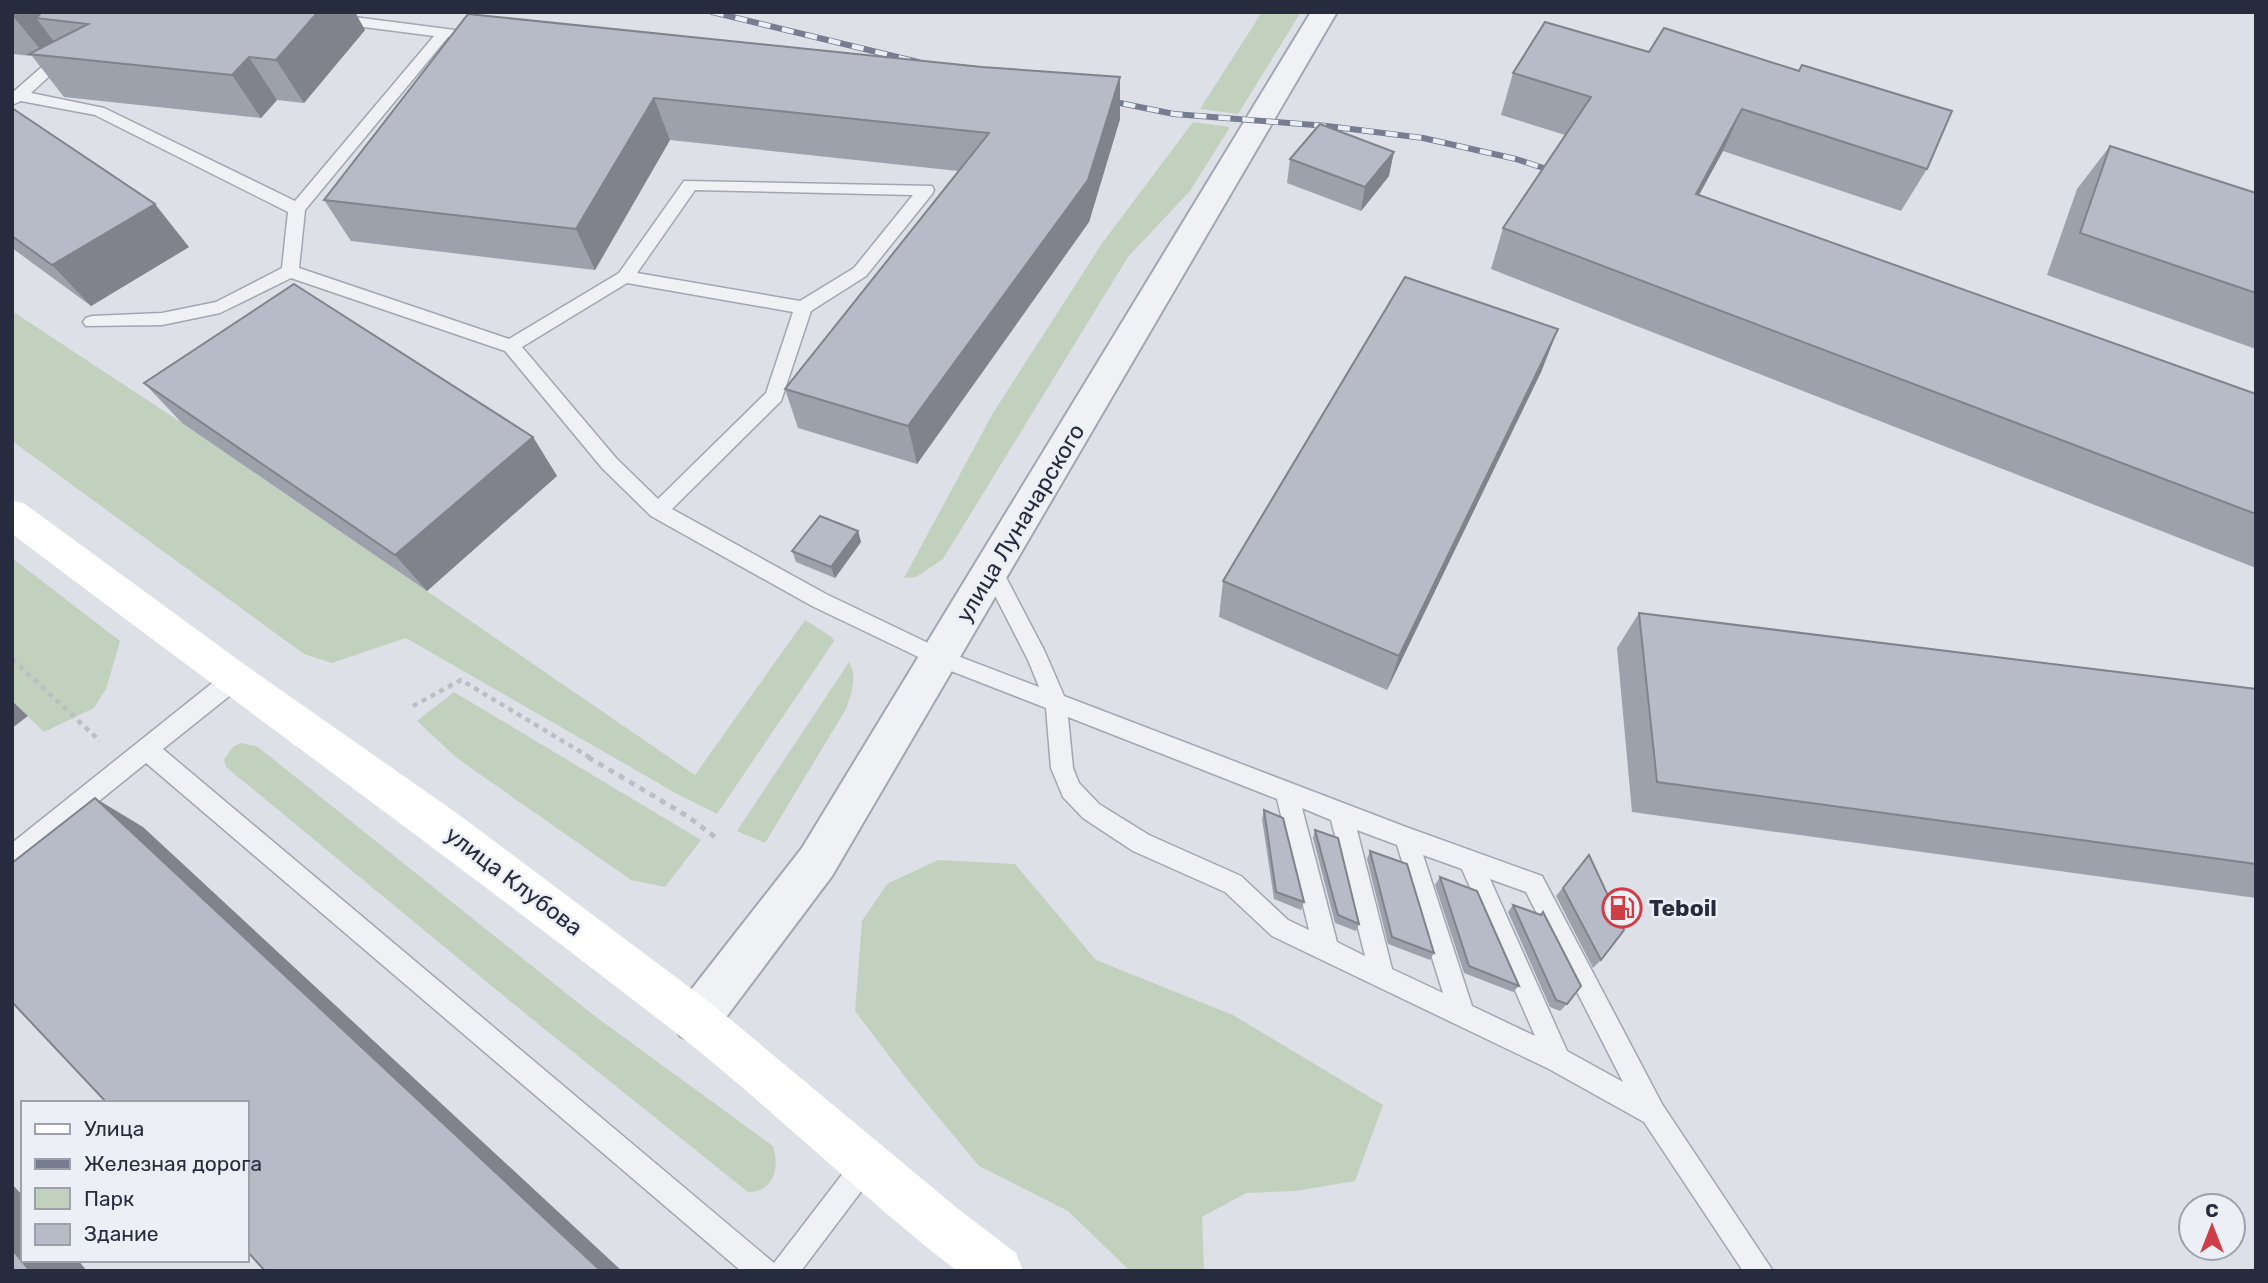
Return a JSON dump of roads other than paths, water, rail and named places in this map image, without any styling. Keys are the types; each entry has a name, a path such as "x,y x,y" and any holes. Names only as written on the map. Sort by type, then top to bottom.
{"main road":[{"name":"улица Клубова","path":"12,514 234,679 443,828 696,1020 939,1226 998,1271"}],"street":[{"name":"улица Луначарского","path":"696,1020 806,880 1324,12"}],"lane":[{"path":"278,12 496,39"},
{"path":"290,271 297,209 445,32"},
{"path":"16,98 78,43"},
{"path":"16,98 99,111 297,209"},
{"path":"511,346 625,277 690,185 926,190 860,272 803,309 774,396 658,511"},
{"path":"92,322 162,319 220,307 290,271 511,346 609,463 658,511 819,600 940,658 1406,838 1534,884 1653,1112 1759,1271"},
{"path":"625,277 803,309"},
{"path":"992,570 1038,658 1056,703 1062,768 1071,790 1091,811 1141,843 1233,884 1280,928 1558,1060 1653,1112"},
{"path":"12,857 234,679"},
{"path":"146,749 763,1271"},
{"path":"1287,792 1327,952"},
{"path":"1341,812 1382,977"},
{"path":"1406,838 1463,1016"},
{"path":"1470,861 1558,1060"},
{"path":"784,1271 866,1164"}],"railway":[{"path":"712,12 918,62"},
{"path":"1100,99 1174,114 1327,126 1423,138 1516,159 1562,174"}],"place":[{"name":"Teboil","path":"1622,908"}]}
